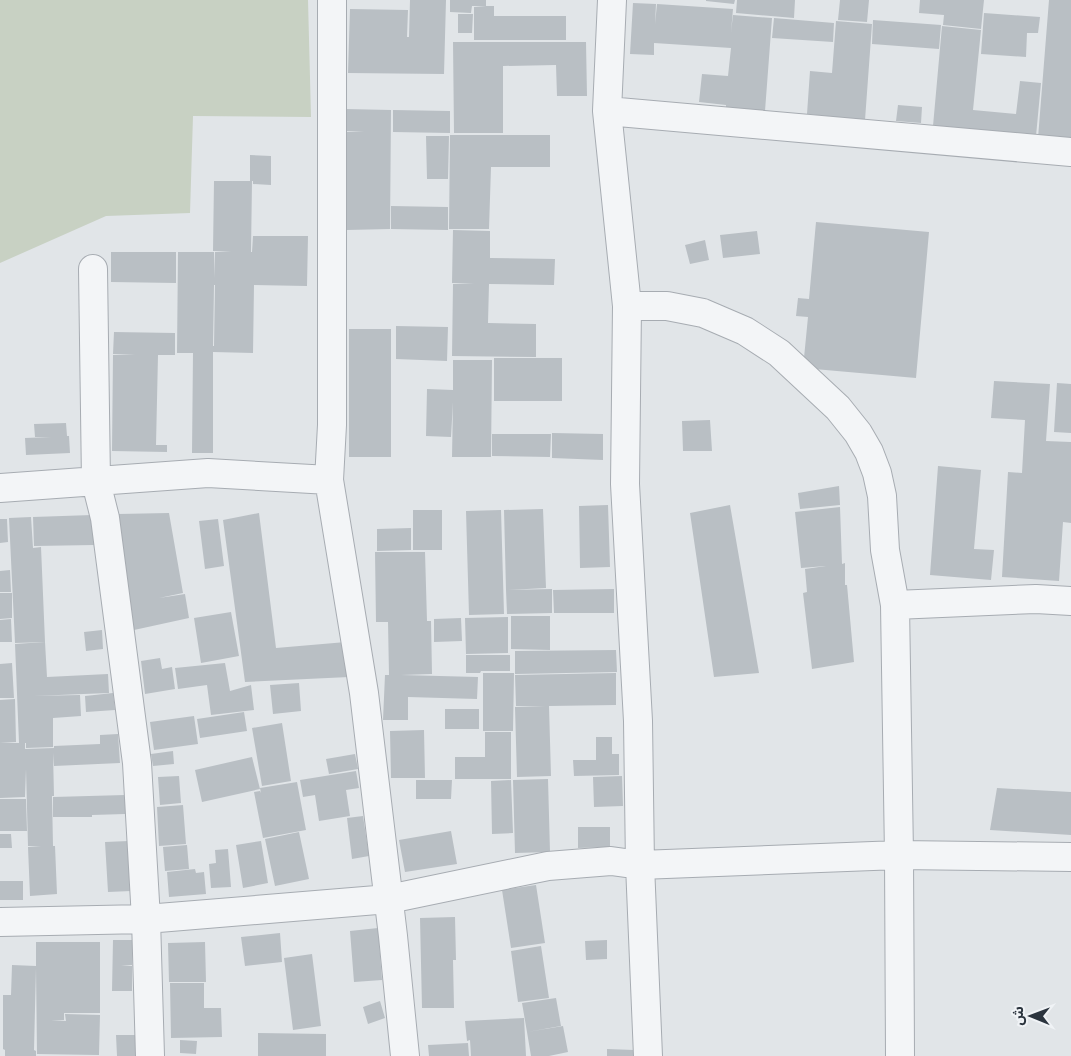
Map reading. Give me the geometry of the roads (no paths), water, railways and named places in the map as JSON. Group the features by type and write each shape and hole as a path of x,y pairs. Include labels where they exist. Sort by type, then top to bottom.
{"street":[{"path":"332,0 332,425 329,480 364,693 405,1056"},
{"path":"612,0 607,111 627,306 625,484 638,721 640,865 648,1056"},
{"path":"607,111 1071,152"},
{"path":"93,269 96,482 106,518 137,762 146,919 150,1056"},
{"path":"627,306 667,306 702,313 745,331 779,353 838,408 870,452 882,496 885,550 894,605 894,668 900,855 900,1056"},
{"path":"0,488 208,473 329,480"},
{"path":"894,605 1036,599 1071,601"},
{"path":"0,922 146,919 388,898 548,866 611,861 640,865 900,855 1071,857"}]}
